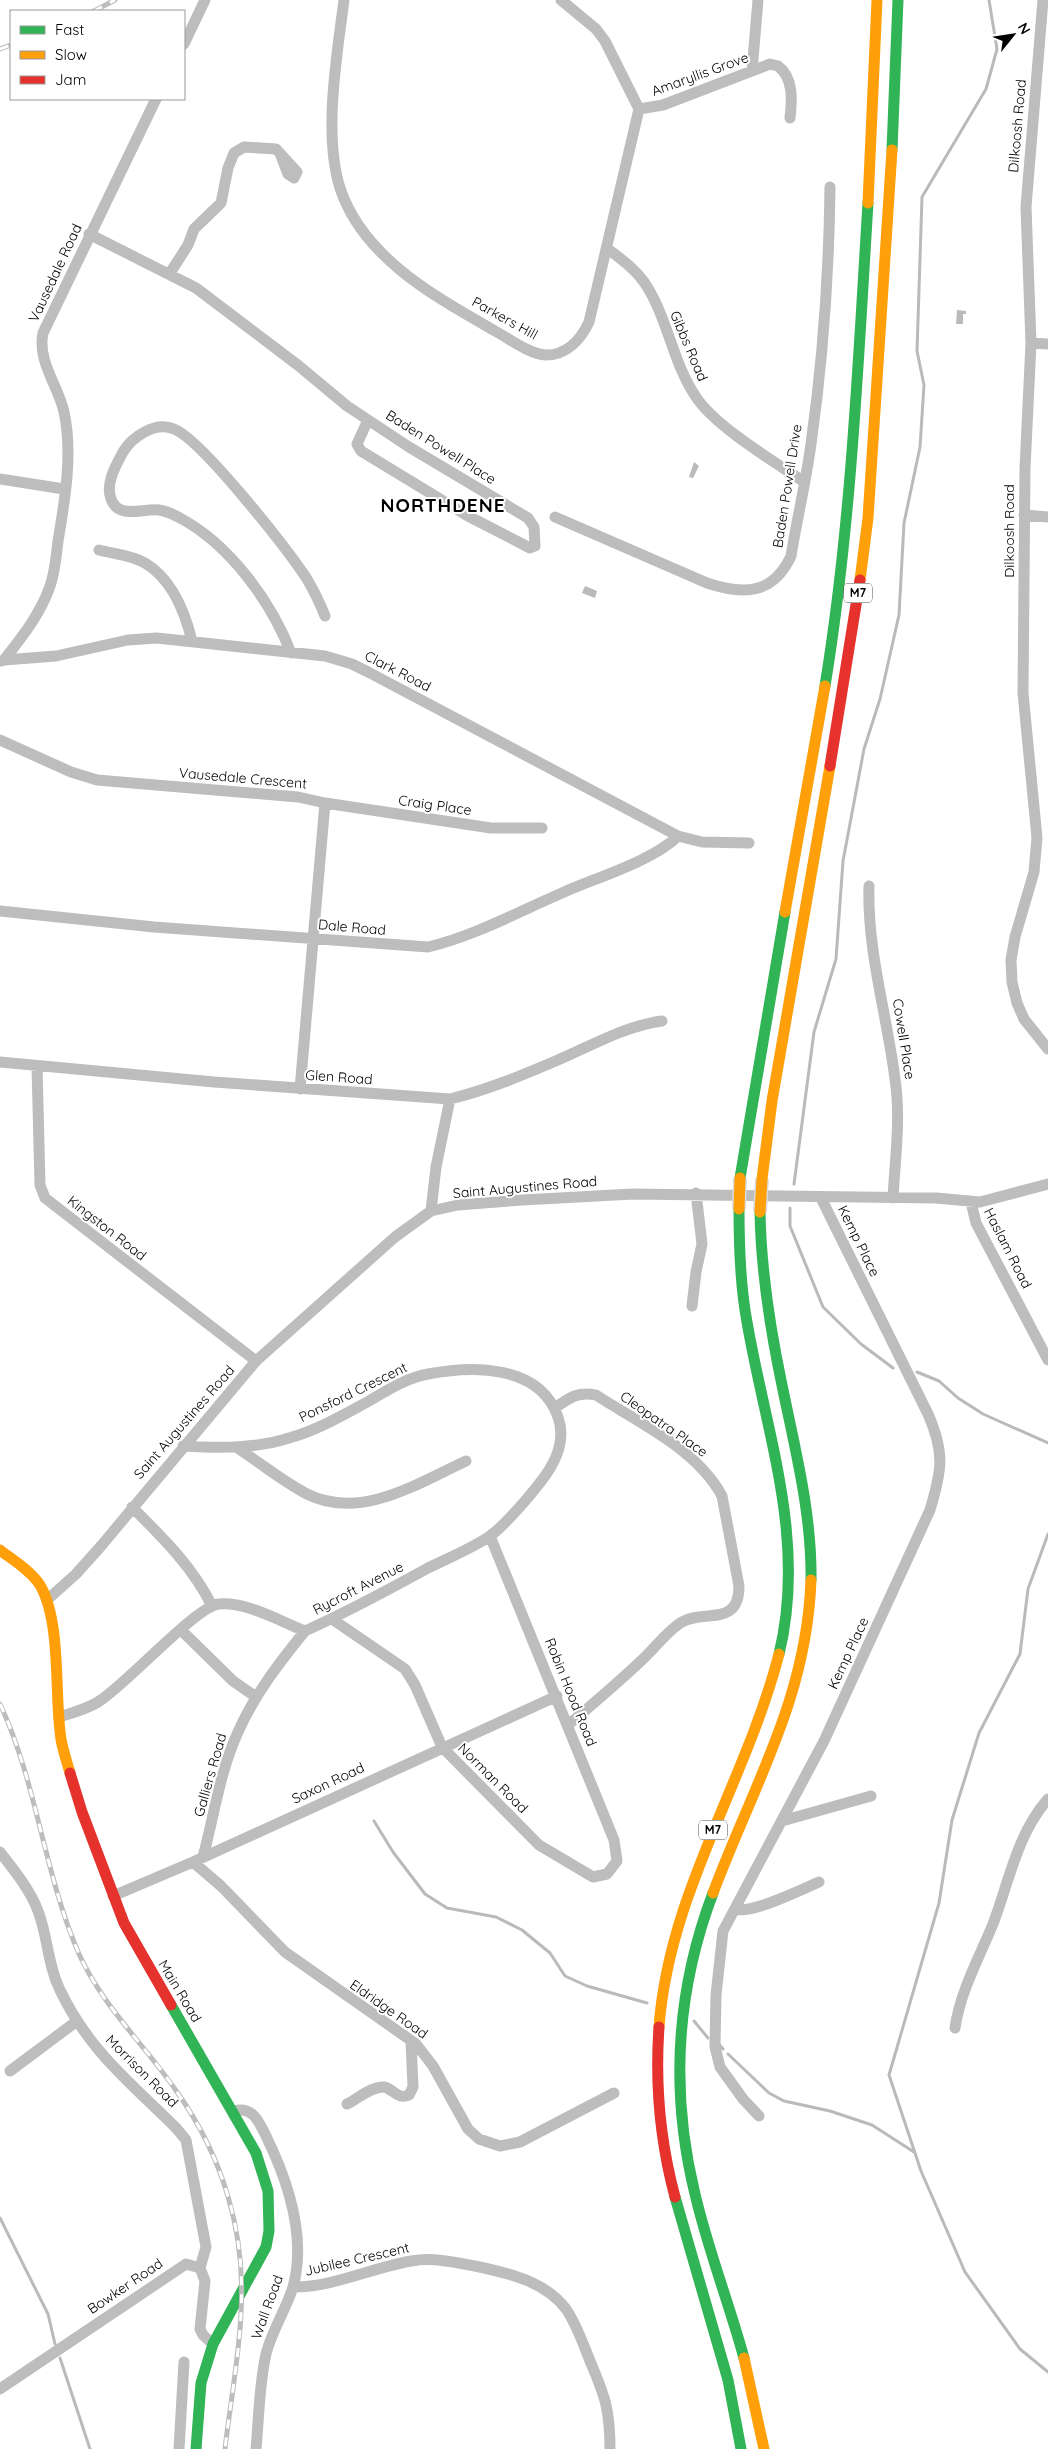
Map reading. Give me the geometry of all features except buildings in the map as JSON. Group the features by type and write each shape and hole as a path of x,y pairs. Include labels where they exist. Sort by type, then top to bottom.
{"main road":[{"name":"M7","path":"741,2449 733,2399 681,2223 667,2168 659,2115 657,2071 658,2026 663,1988 674,1936 699,1865 760,1719 781,1649 788,1600 790,1557 787,1517 741,1290 740,1178 754,1086 824,684 843,559 851,476 862,304 877,0"},
{"name":"M7","path":"764,2449 754,2395 740,2342 696,2196 685,2142 679,2063 682,2009 694,1951 711,1894 784,1723 800,1666 810,1613 812,1562 807,1508 769,1315 760,1248 760,1212 762,1179 772,1102 851,644 868,518 882,333 897,56 898,0"},
{"name":"Main Road","path":"0,1550 32,1575 40,1584 47,1600 53,1633 61,1740 112,1896 145,1962 234,2111 263,2172 269,2204 269,2231 266,2247 213,2344 201,2383 196,2449"}],"street":[{"path":"185,42 205,0"},
{"name":"Parkers Hill","path":"344,0 334,99 336,166 340,187 346,202 370,240 384,256 417,283 465,314 527,348 546,355 565,349 582,336 589,322 608,249 639,109"},
{"path":"561,0 596,29 605,41 639,109"},
{"path":"752,71 758,0"},
{"name":"Dilkoosh Road","path":"1043,0 1026,207 1031,343 1024,515 1023,693 1038,838 1034,872 1015,937 1011,960 1017,1004 1024,1019 1048,1049"},
{"name":"Amaryllis Grove","path":"639,109 663,105 732,81 770,64 778,66 786,76 792,100 790,118"},
{"name":"Vausedale Road","path":"2,660 27,630 50,588 64,489 68,448 65,419 41,345 48,321 156,100"},
{"path":"170,272 188,245 194,229 221,203 228,168 234,152 244,147 252,146 272,148 280,153"},
{"name":"Baden Powell Drive","path":"555,517 707,583 736,592 746,591 770,582 786,567 791,556 812,436 828,280 830,187"},
{"name":"Baden Powell Place","path":"89,234 170,272 196,288 228,311 347,406 409,447 528,518 534,527 535,546 530,548 520,544 468,516 361,451 357,444 368,420"},
{"name":"Gibbs Road","path":"608,249 625,261 645,284 659,313 684,377 697,399 720,421 803,481"},
{"path":"1031,343 1048,344"},
{"path":"291,653 284,634 262,599 232,558 212,538 195,526 166,512 153,510 130,512 122,510 114,504 109,493 111,480 127,446 143,433 161,426 174,429 189,439 232,485 295,562 315,594 325,616"},
{"path":"0,479 64,489"},
{"path":"1024,515 1048,517"},
{"path":"99,550 144,563 158,574 169,585 178,601 187,620 192,641"},
{"name":"Clark Road","path":"2,660 56,656 141,638 192,641 325,656 352,664 678,836 702,842 749,843"},
{"name":"Vausedale Crescent","path":"0,740 71,772 97,780 298,797 324,803"},
{"path":"300,1089 324,803"},
{"name":"Craig Place","path":"324,803 491,828 542,828"},
{"name":"Dale Road","path":"0,911 154,927 428,947 441,944 634,862 665,847 678,836"},
{"name":"Cowell Place","path":"869,886 870,926 896,1081 897,1118 893,1198"},
{"name":"Glen Road","path":"0,1062 300,1089 450,1100 474,1094 558,1060 624,1030 662,1021"},
{"name":"Kingston Road","path":"37,1066 40,1185 45,1198 256,1361"},
{"path":"431,1211 436,1167 450,1100"},
{"name":"Saint Augustines Road","path":"47,1600 76,1574 256,1361 395,1237 431,1211 458,1205 522,1200 696,1193 821,1198 936,1198 980,1202 1048,1184"},
{"path":"692,1306 702,1244 696,1193"},
{"name":"Kemp Place","path":"759,2116 743,2099 720,2067 715,2047 720,1950 723,1930 824,1741 930,1510 938,1484 942,1459 938,1435 821,1198"},
{"name":"Haslam Road","path":"971,1202 976,1223 1048,1360"},
{"name":"Ponsford Crescent","path":"183,1446 236,1447 264,1444 311,1431 390,1388 427,1374 446,1372 494,1371 521,1378 548,1396 555,1408"},
{"name":"Cleopatra Place","path":"555,1408 576,1394 586,1392 596,1395 693,1460 707,1474 722,1496 739,1586 738,1599 731,1609 711,1618 694,1618 680,1623 591,1706"},
{"name":"Rycroft Avenue","path":"212,1606 229,1604 242,1606 305,1631 332,1619 490,1536 551,1470 560,1442 561,1426 555,1408"},
{"path":"236,1447 307,1494 326,1501 344,1504 372,1502 466,1461"},
{"path":"59,1717 102,1700 194,1618 212,1606 203,1589 176,1554 132,1507"},
{"name":"Robin Hood Road","path":"490,1536 557,1696 614,1840 617,1862"},
{"name":"Norman Road","path":"332,1619 398,1663 411,1676 442,1747 528,1835 554,1856 594,1877 607,1874 617,1862"},
{"path":"181,1630 233,1681 256,1697"},
{"name":"Galliers Road","path":"198,1860 237,1734 271,1673 305,1631"},
{"name":"Saxon Road","path":"112,1896 198,1860 557,1696"},
{"path":"562,1709 591,1706"},
{"path":"568,1725 591,1706"},
{"path":"782,1821 870,1796"},
{"path":"955,2028 959,2007 997,1914 1014,1858 1031,1821 1048,1799"},
{"path":"793,1801 810,1814"},
{"name":"Morrison Road","path":"0,1852 31,1894 41,1919 55,1979 77,2022 105,2060 177,2128 186,2140 206,2247 200,2268"},
{"name":"Eldridge Road","path":"198,1860 210,1875 285,1952 411,2041 425,2054 434,2066 468,2129 479,2138 500,2146 520,2142 614,2093"},
{"path":"735,1910 740,1911 753,1908 819,1882"},
{"path":"10,2071 77,2022"},
{"path":"347,2104 379,2088 388,2089 405,2097 412,2092 411,2041"},
{"name":"Wall Road","path":"234,2111 247,2110 256,2119 280,2167 296,2234 297,2260 293,2287 266,2353 256,2449"},
{"name":"Jubilee Crescent","path":"293,2287 317,2286 388,2266 422,2260 454,2262 509,2274 526,2280 553,2296 570,2317 606,2402 610,2422 610,2449"},
{"name":"Bowker Road","path":"0,2389 175,2270 186,2264 193,2264 200,2268"},
{"path":"200,2268 205,2281 200,2329 203,2335 213,2344"},
{"path":"179,2449 184,2362"}],"shaded area":[{"path":"957,310 966,311 966,314 963,314 963,324 956,324"},
{"path":"694,462 699,466 693,478 689,477"},
{"path":"585,586 597,591 595,598 582,593"}],"waterway":[{"path":"794,1184 814,1032 836,959 843,861 864,749 880,699 899,615 904,523 920,447 924,385 917,351 922,197 986,89 997,49 989,0"},
{"path":"790,1208 790,1226 823,1307 861,1344 893,1368"},
{"path":"917,1372 939,1381 958,1398 983,1414 1048,1443"},
{"path":"1048,1534 1028,1589 1020,1654 979,1733 952,1820 939,1903 889,2075 921,2171 965,2272 1020,2349 1048,2372"},
{"path":"374,1821 393,1852 425,1894 447,1908 496,1917 522,1930 550,1953 565,1976 587,1986 647,2003"},
{"path":"694,2021 708,2038"},
{"path":"718,2043 723,2049"},
{"path":"728,2054 769,2093 784,2101 830,2111 872,2125 914,2152"},
{"path":"0,2218 48,2314 55,2344"},
{"path":"60,2358 90,2449"}],"railway":[{"path":"96,10 115,0"},
{"path":"0,49 10,45"},
{"path":"0,1704 13,1734 23,1765 57,1892 79,1954 112,2009 165,2075 193,2117 219,2169 228,2197 240,2254 242,2283 238,2347 225,2449"}],"traffic: fast":[{"path":"892,150 898,0"},
{"path":"825,686 834,626 847,506 857,385 868,203"},
{"path":"740,1178 785,912"},
{"path":"739,1209 740,1266 745,1308 781,1487 786,1528 788,1570 786,1612 779,1654"},
{"path":"760,1212 762,1256 770,1321 806,1506 811,1555 811,1580"},
{"path":"713,1893 691,1967 684,2004 680,2080 682,2118 687,2156 700,2215 744,2358"},
{"path":"171,2005 256,2153 268,2191 269,2231 266,2247 213,2344 201,2383 196,2449"},
{"path":"675,2197 728,2380 741,2449"}],"traffic: slow":[{"path":"868,203 877,0"},
{"path":"860,580 868,518 892,150"},
{"path":"785,912 825,686"},
{"path":"762,1179 772,1101 830,766"},
{"path":"739,1209 740,1178"},
{"path":"760,1212 762,1179"},
{"path":"0,1550 32,1575 40,1585 47,1601 52,1619 61,1739 70,1773"},
{"path":"713,1893 776,1741 789,1703 800,1664 807,1623 811,1580"},
{"path":"659,2027 666,1977 677,1930 710,1838 748,1747 765,1701 779,1654"},
{"path":"744,2358 764,2449"}],"traffic: jam":[{"path":"830,766 860,580"},
{"path":"70,1773 82,1812 124,1923 171,2005"},
{"path":"659,2027 658,2091 662,2134 675,2197"}],"district":[{"name":"NORTHDENE","path":"443,505"}]}
